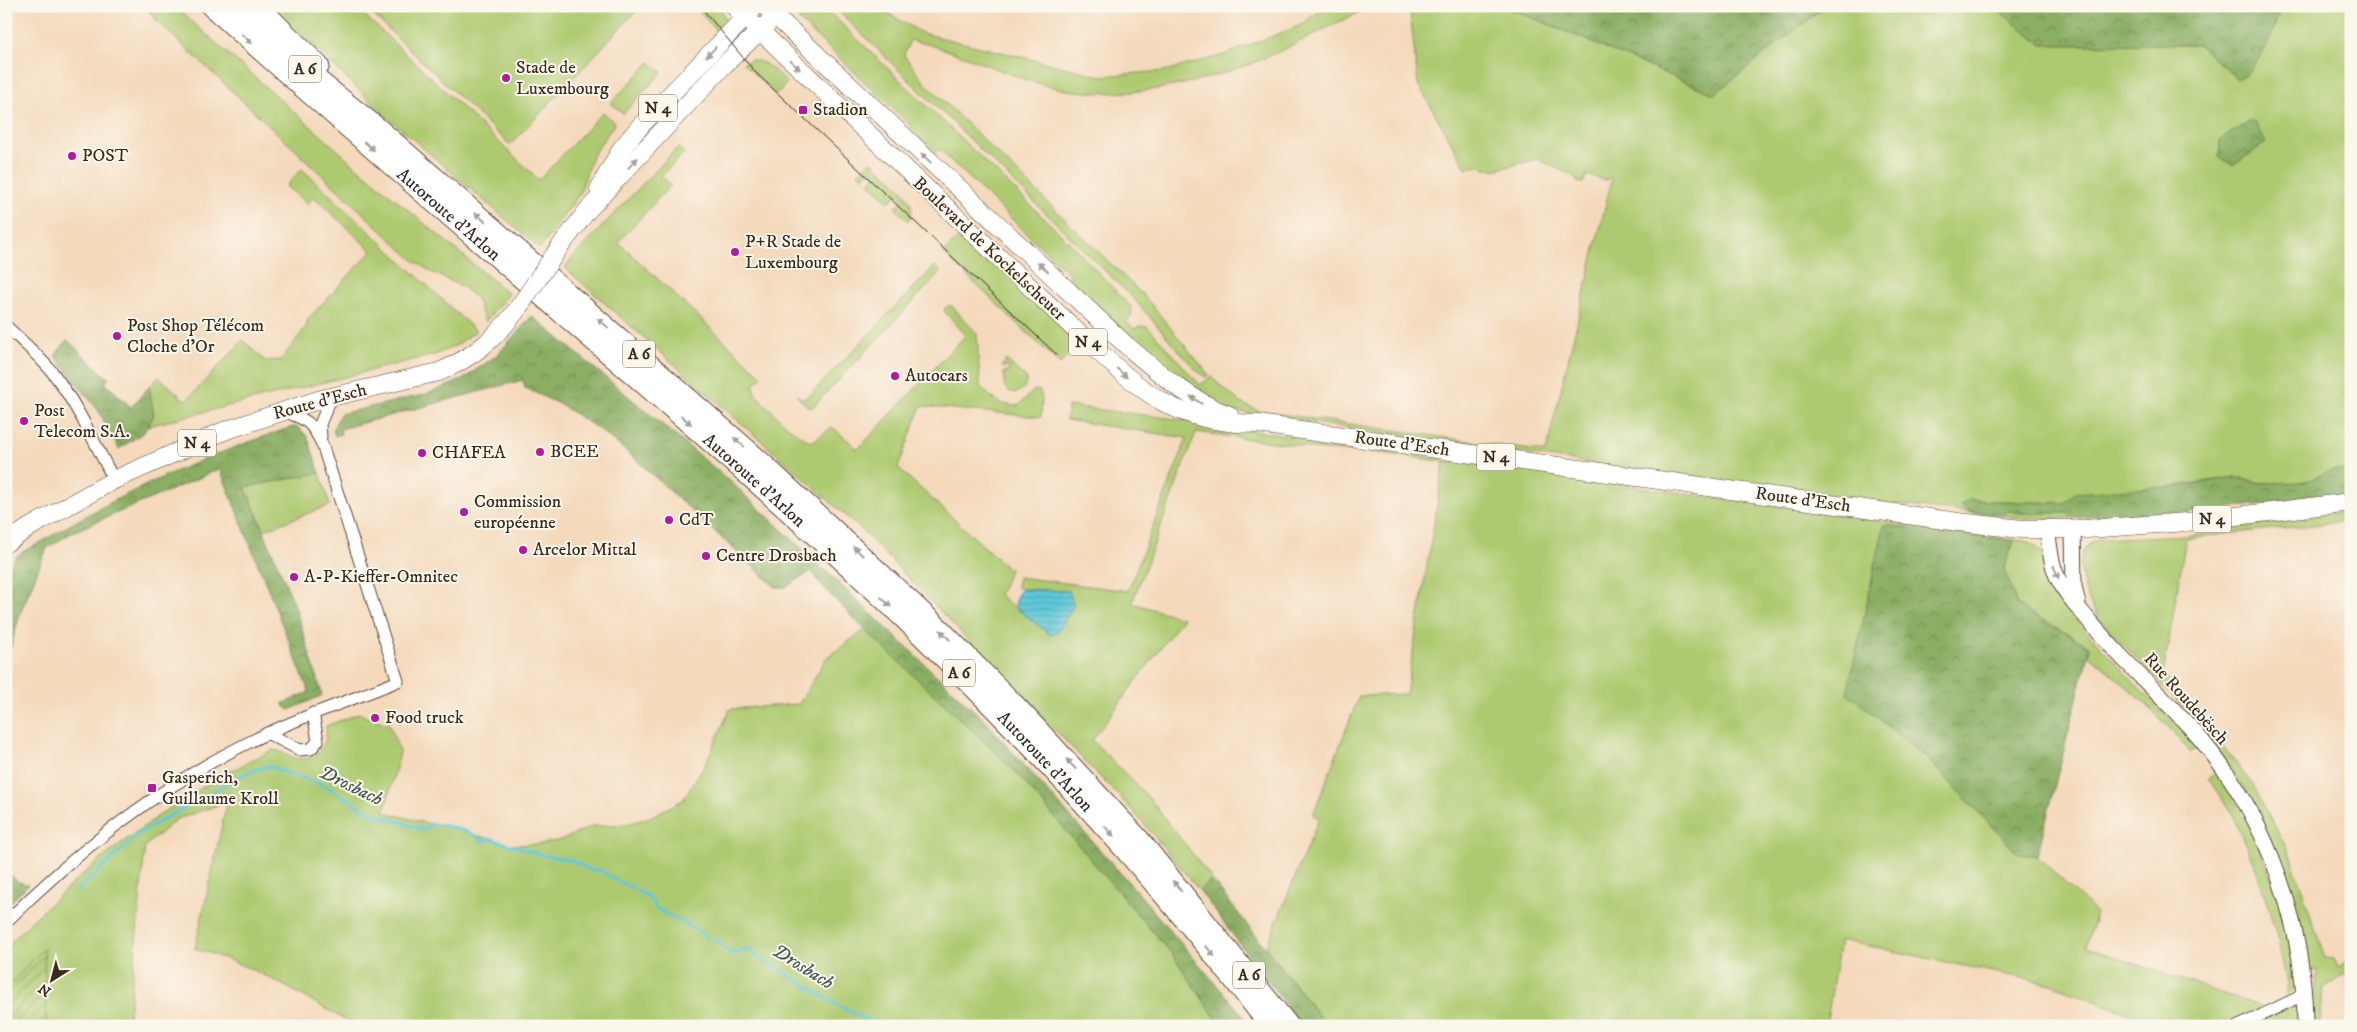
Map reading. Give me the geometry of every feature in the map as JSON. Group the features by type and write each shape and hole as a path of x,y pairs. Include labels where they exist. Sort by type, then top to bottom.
{"highway":[{"name":"Autoroute d'Arlon","path":"210,6 728,457 926,639 994,707 1109,830 1180,913 1270,1026"},
{"name":"Autoroute d'Arlon","path":"234,6 298,64 379,129 758,459 824,518 938,627 1037,728 1139,839 1289,1026"},
{"path":"258,6 379,129"}],"main road":[{"name":"Route d'Esch","path":"587,211 622,148 745,10"},
{"name":"Boulevard de Kockelscheuer","path":"745,10 760,32 1133,382 1170,407 1189,415 1230,423 1258,424"},
{"name":"Route d'Esch","path":"6,543 30,527 114,480 224,431 332,396 439,372 460,363 489,342 503,328 587,211 718,71 760,32 775,10"},
{"name":"Boulevard de Kockelscheuer","path":"775,10 1155,370 1205,406 1258,424"},
{"name":"Route d'Esch","path":"1258,424 1958,522 2047,529 2188,522 2351,502"},
{"name":"Rue Roudebësch","path":"2047,529 2052,564 2061,584 2096,630 2204,743 2246,804 2265,843 2282,888 2292,922 2304,990 2305,1026"},
{"name":"Rue Roudebësch","path":"2073,529 2074,586 2079,608"}],"street":[{"path":"6,326 35,353 65,390 87,427 114,480"},
{"path":"322,444 320,424 332,396"},
{"path":"6,922 61,869 153,797 218,758 267,733 313,713 398,681 322,444 313,426 305,420 281,411"},
{"path":"267,733 300,750 311,749 318,741 313,713"},
{"path":"2239,1026 2299,997 2304,990"}],"green space":[{"path":"145,6 174,6 359,169 509,294 485,322 476,298 463,287 431,272 412,259 158,22"},
{"path":"271,6 355,6 539,180 603,112 615,123 592,156 580,193 540,249 385,115"},
{"name":"Stade de Luxembourg","path":"364,6 641,6 510,145"},
{"path":"695,6 720,6 726,21 719,34"},
{"path":"798,6 822,6 828,11 1074,247 1131,307 1132,314 1127,322 1134,329 1141,326 1148,327 1200,385 1211,377 1241,403 1259,411 1546,452 1612,178 1604,180 1587,175 1583,183 1577,182 1573,176 1537,159 1494,170 1479,166 1466,168 1418,84 1410,11 1402,6 1500,6 1517,11 1714,94 1825,6 1993,6 2043,45 2198,44 2237,79 2270,41 2281,6 2351,6 2351,469 2297,483 2270,484 2235,477 2064,503 1969,500 2021,513 2067,513 2072,518 2024,518 1898,505 1445,443 1221,409 1182,387 1078,290 1067,272 939,149 934,154 920,140 908,123 799,20"},
{"path":"836,6 879,6 882,10 922,33 1101,76 1165,71 1224,55 1299,26 1318,12 1335,6 1374,6 1282,51 1228,72 1181,84 1133,92 1085,92 1061,89 1023,79 948,50 910,40 904,55 924,82 1145,297 1209,375 1205,377 1196,370 1133,298 837,10"},
{"path":"1500,6 1825,6 1714,94 1544,22"},
{"path":"1993,6 2281,6 2270,37 2259,58 2253,67 2237,79 2198,44 2042,45"},
{"path":"751,60 762,62 787,83 776,95 743,63"},
{"path":"650,62 662,72 623,114 611,103"},
{"path":"2249,122 2255,122 2266,143 2233,165 2219,157 2220,140"},
{"path":"678,147 684,153 661,176 671,185 618,242 762,376 754,385 755,394 796,433 812,442 832,427 858,449 966,335 945,312 944,309 948,306 952,306 977,334 980,386 1001,403 1018,406 1034,390 1040,391 1042,399 1041,417 921,406 898,468 1010,570 999,595 1051,635 1069,591 1021,589 1017,587 1018,577 1128,591 1187,438 1066,420 1068,406 1168,418 1443,459 1444,462 1381,453 1312,449 1303,446 1196,432 1132,603 1183,618 1092,740 1149,798 1212,879 1199,890 1133,811 861,529 565,268 572,258"},
{"path":"870,161 907,196 912,213 908,221 895,208 903,200 897,195 889,202 869,183 876,175 871,170 863,177 858,173"},
{"path":"302,169 476,331 457,345 437,354 148,426 154,415 149,387 159,377 186,401 243,340 265,361 281,360 306,327 308,319 372,251 314,197 307,204 286,186"},
{"path":"957,239 968,239 1081,341 1060,364 943,253"},
{"path":"935,266 941,272 813,407 808,407 796,395 802,399 810,395"},
{"path":"532,316 731,482 984,720 1132,886 1252,1026 1221,1026 1172,954 1013,769 865,630 820,584 812,571 786,587 775,587 633,457 600,430 561,405 525,388 523,380 340,429 341,434 335,436 333,429 340,414 427,394 462,380 497,355"},
{"path":"67,340 109,379 105,383 131,407 149,387 154,415 144,432 119,449 98,410 55,356"},
{"path":"1006,360 1027,379 1024,388 1016,393 1008,391 1004,384 1004,372 1009,372 1008,367 1002,367"},
{"path":"292,427 298,427 307,436 320,473 245,487 294,603 322,694 321,696 289,710 282,704 309,692 220,469 75,531 47,548 20,614 6,664 6,583 12,562 17,556 73,523 164,476 227,450"},
{"path":"1456,461 2030,542 2044,555 2072,615 2197,747 2191,753 2143,702 2089,656 2090,647 2017,605 2004,568 2014,541 1848,693 1926,757 2018,854 2037,856 2096,913 2086,947 2262,1007 2228,1026 2161,1026 2051,984 1840,940 1826,1026 1327,1026 1266,948 1319,818 1313,815 1359,696 1406,694 1444,462 1454,463"},
{"path":"2351,469 2351,495 2188,512 2072,518 2067,513 2021,513 2007,511 2004,514 1968,511 1960,505 1969,500 2064,503 2075,493 2190,485 2235,477 2257,483 2304,482 2333,470"},
{"path":"320,473 330,505 264,530 245,487"},
{"path":"2351,511 2351,521 2186,538 2163,675 2189,702 2253,785 2290,855 2325,958 2334,959 2338,967 2348,961 2351,963 2351,970 2323,989 2320,1026 2311,1026 2311,998 2316,988 2317,970 2309,972 2295,902 2252,800 2201,726 2098,618 2089,601 2080,565 2082,553 2088,545 2099,539 2187,535"},
{"path":"1884,525 2014,541 2004,568 2017,605 2090,647 2037,856 2018,854 1926,757 1847,693"},
{"path":"865,630 992,744 1172,954 1221,1026 356,1026 258,972 216,955 195,949 227,802 177,819 145,846 128,1026 46,1026 44,949 6,989 6,947 66,889 98,862 130,836 199,789 273,750 296,758 310,758 320,751 323,745 326,726 360,713 366,717 389,724 400,753 384,812 441,825 510,845 540,844 561,840 593,826 628,824 650,817 683,800 706,763 730,709 799,704 827,657"},
{"path":"2218,773 2257,843 2277,896 2298,985 2285,996 2287,983 2278,940 2257,871 2233,816 2208,778"},
{"path":"6,870 17,881 28,885 6,907"},
{"path":"1212,880 1327,1026 1302,1026 1199,890"},
{"path":"44,948 46,1026 6,1026 6,989"},
{"path":"2294,1006 2298,1008 2298,1026 2246,1026"}],"water":[{"path":"1021,589 1069,591 1074,605 1057,633 1051,635 1015,607 1016,597"}],"waterway":[{"name":"Drosbach","path":"77,891 141,832 248,772 268,766 326,786 369,812 425,830 430,824 451,827 465,831 484,841 489,838 542,855 571,860 593,871 598,869 648,896 657,909 690,926 708,938"},
{"name":"Drosbach","path":"6,884 11,886"},
{"name":"Drosbach","path":"715,939 727,951 737,954 745,948 839,1006 880,1026"}],"tram line":[{"path":"700,6 756,73 1057,355"}],"place":[{"name":"Stade de Luxembourg","path":"506,78"},
{"name":"Stadion","path":"803,110"},
{"name":"POST","path":"72,156"},
{"name":"P+R Stade de Luxembourg","path":"735,252"},
{"name":"Post Shop Télécom Cloche d'Or","path":"117,336"},
{"name":"Autocars","path":"895,376"},
{"name":"Post Telecom S.A.","path":"24,421"},
{"name":"BCEE","path":"540,452"},
{"name":"CHAFEA","path":"422,453"},
{"name":"Commission européenne","path":"464,512"},
{"name":"CdT","path":"669,520"},
{"name":"Arcelor Mittal","path":"523,550"},
{"name":"Centre Drosbach","path":"706,556"},
{"name":"A-P-Kieffer-Omnitec","path":"294,577"},
{"name":"Food truck","path":"375,718"},
{"name":"Gasperich, Guillaume Kroll","path":"152,788"}]}
